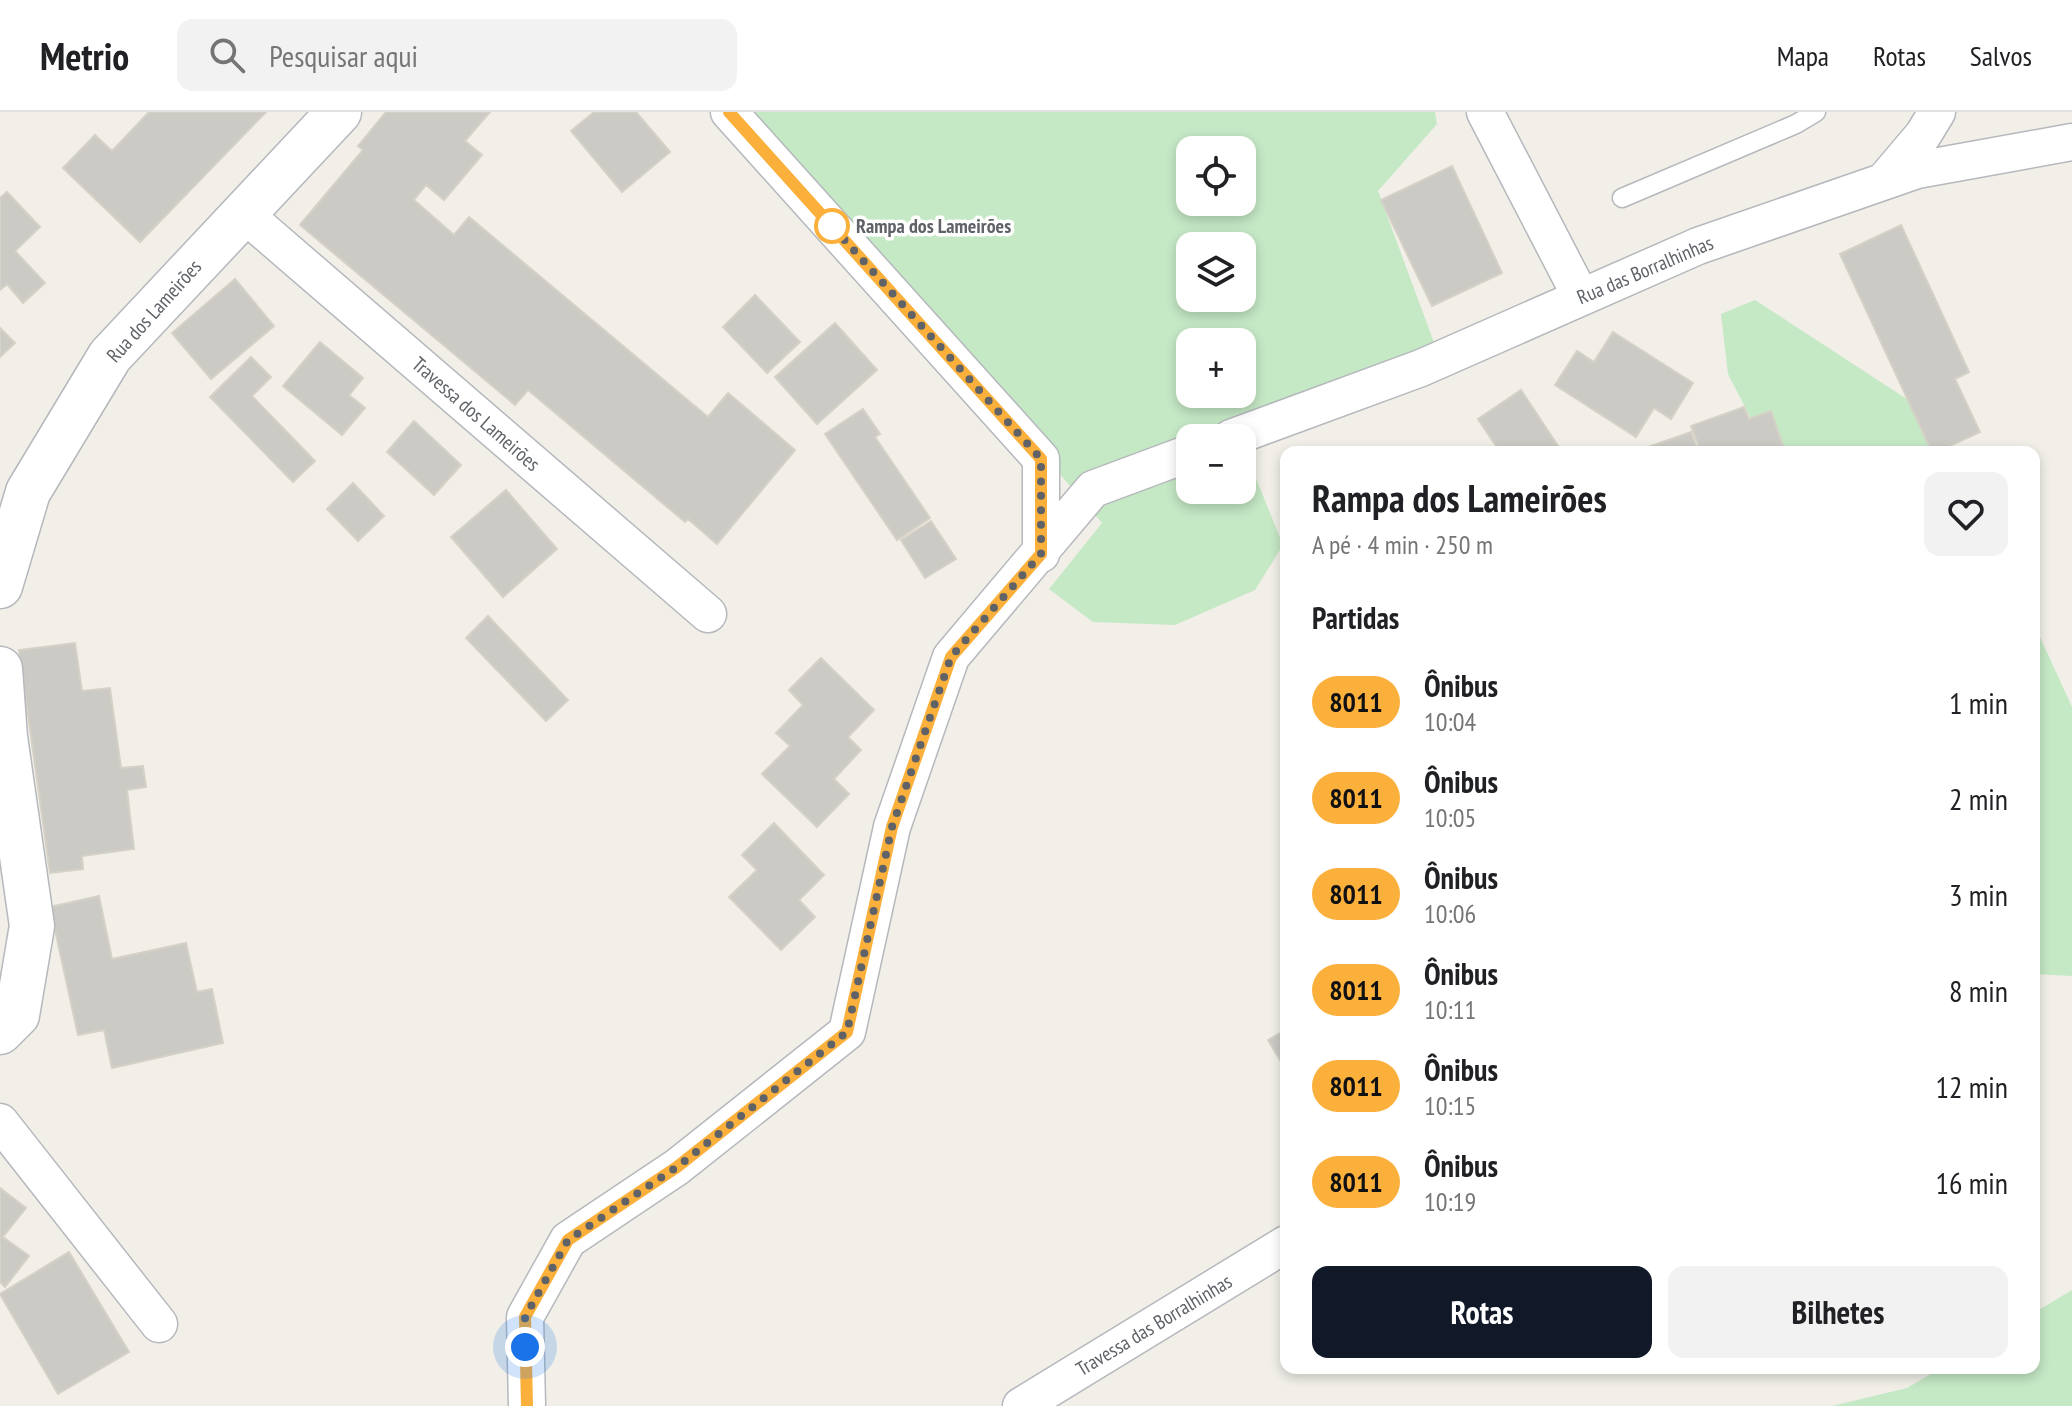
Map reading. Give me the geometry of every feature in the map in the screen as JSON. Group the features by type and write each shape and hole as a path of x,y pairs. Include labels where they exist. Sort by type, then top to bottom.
{"street":[{"name":"Rua dos Lameirões","path":"0,586 28,492 110,356 339,112"},
{"path":"729,112 1041,459 1041,554"},
{"path":"1485,112 1581,297"},
{"path":"1883,182 1923,135 1937,112"},
{"name":"Rua das Borralhinhas","path":"1256,429 1421,368 1698,246 1917,170 2072,142"},
{"name":"Travessa dos Lameirões","path":"243,213 708,614"},
{"path":"527,1406 525,1317 568,1240 677,1167 847,1032 892,827 951,657 1093,489 1176,458"},
{"path":"0,669 5,737 32,926 17,1015 0,1032"},
{"path":"0,1122 159,1324"},
{"name":"Travessa das Borralhinhas","path":"1021,1406 1280,1248"}],"lane":[{"path":"1622,198 1796,124 1816,112"}],"green space":[{"path":"747,112 1435,112 1437,124 1378,191 1436,348 1256,430 1256,424 1176,424 1176,504 1256,504 1256,478 1280,538 1280,550 1255,590 1175,625 1093,622 1049,589 1102,523"},
{"path":"1755,300 1919,407 1948,446 1765,446 1728,374 1721,314"},
{"path":"2040,637 2072,707 2072,976 2040,974"},
{"path":"2072,1290 2072,1406 1832,1406 1907,1388 1931,1374 2040,1374 2040,1309"}],"building":[{"path":"149,112 266,112 140,242 63,168 95,135 112,151"},
{"path":"386,112 490,112 465,141 482,155 444,200 426,185 414,200 454,235 469,217 708,417 728,393 795,450 717,544 688,519 685,522 528,390 515,405 300,225 363,150 358,146"},
{"path":"594,112 636,112 670,152 622,192 571,131"},
{"path":"1452,166 1502,273 1432,306 1381,200"},
{"path":"7,192 40,227 15,251 45,283 23,303 7,284 0,290 0,198"},
{"path":"1901,225 1969,372 1955,379 1980,432 1950,446 1929,446 1840,254"},
{"path":"235,279 274,326 211,379 172,333"},
{"path":"755,295 800,342 767,373 723,327"},
{"path":"835,323 877,370 817,424 775,377"},
{"path":"0,328 15,343 0,357"},
{"path":"1613,332 1693,383 1671,419 1654,408 1636,437 1555,385 1577,351 1594,362"},
{"path":"320,342 363,378 349,395 365,408 342,435 283,386"},
{"path":"251,357 271,377 252,396 315,461 293,482 210,397"},
{"path":"1521,390 1558,446 1496,446 1478,419"},
{"path":"1744,407 1749,419 1771,411 1783,446 1699,446 1691,426"},
{"path":"863,409 880,434 875,437 930,518 897,540 825,434"},
{"path":"414,421 461,465 434,495 387,452"},
{"path":"1691,432 1696,446 1651,446"},
{"path":"353,483 384,516 358,541 327,509"},
{"path":"506,490 557,549 503,597 451,537"},
{"path":"931,521 956,559 925,578 901,540"},
{"path":"488,616 568,700 546,721 466,638"},
{"path":"75,643 82,691 110,688 121,768 143,766 146,787 127,790 134,849 82,856 83,869 50,873 19,650"},
{"path":"821,658 874,710 848,737 861,750 834,779 849,794 817,827 762,774 790,746 776,733 803,705 789,690"},
{"path":"774,823 824,875 799,900 815,917 781,950 729,897 757,870 742,855"},
{"path":"99,896 112,959 186,943 197,992 212,989 223,1043 112,1068 104,1030 78,1035 50,907"},
{"path":"1280,1033 1280,1060 1268,1040"},
{"path":"0,1188 26,1208 3,1237 29,1256 5,1287 0,1282"},
{"path":"69,1252 129,1352 58,1394 0,1294"}],"bus line":[{"name":"8011","path":"527,1406 525,1317 568,1240 677,1167 847,1032 892,827 951,657 1041,554 1041,459 729,112"}],"place":[{"name":"Rampa dos Lameirões","path":"832,226"}],"route":[{"path":"525,1347 525,1317 568,1240 677,1167 847,1032 892,827 951,657 1041,554 1041,459 832,226"}]}
